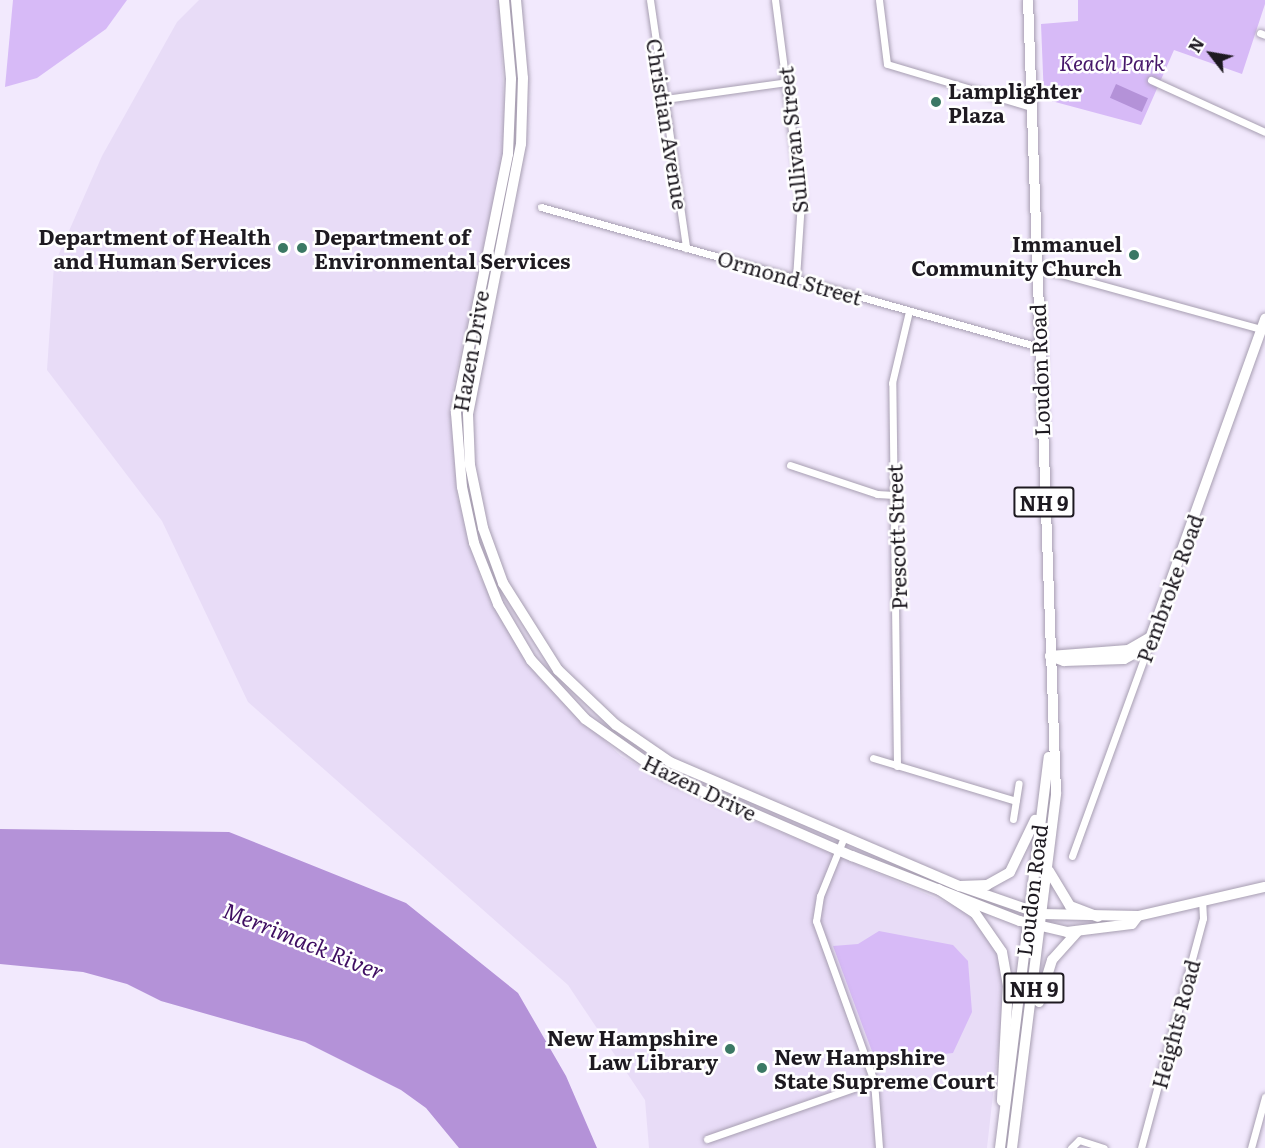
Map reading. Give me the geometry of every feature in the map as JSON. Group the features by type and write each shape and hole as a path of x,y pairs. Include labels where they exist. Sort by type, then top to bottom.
{"street":[{"name":"Hazen Drive","path":"504,0 511,79 508,154 456,413 467,515 487,578 531,660 610,739 670,777 839,849 938,889 1041,926 1078,931 1132,924 1138,916"},
{"name":"Hazen Drive","path":"516,0 523,78 521,144 468,414 475,497 490,548 535,640 616,725 670,762 960,886 1041,914 1098,917 1138,916"},
{"name":"Christian Avenue","path":"650,0 686,248"},
{"name":"Sullivan Street","path":"775,0 801,201 796,279"},
{"path":"879,0 887,64 1031,107"},
{"name":"Loudon Road","path":"1012,1148 1056,793 1052,739 1038,347 1028,0"},
{"path":"1151,80 1265,132"},
{"path":"665,99 787,82"},
{"name":"Ormond Street","path":"541,207 1038,347"},
{"path":"1036,267 1263,324"},
{"name":"Prescott Street","path":"897,766 892,384 909,311"},
{"name":"Pembroke Road","path":"1072,856 1263,324"},
{"path":"790,465 877,494 894,495"},
{"path":"1050,656 1064,662 1128,658 1144,650 1152,636"},
{"name":"Loudon Road","path":"1000,1148 1042,799 1052,739"},
{"path":"873,758 1016,801"},
{"path":"1013,819 1019,783"},
{"path":"960,886 987,885 1010,872 1024,851 1042,799"},
{"path":"844,837 820,896 816,921 874,1081 879,1148"},
{"path":"1048,867 1056,889 1070,906 1098,917"},
{"path":"1138,916 1265,887"},
{"path":"938,889 975,913 997,939 1004,960 1007,1007 999,1079 1004,1116"},
{"name":"Heights Road","path":"1141,1148 1203,918 1202,900"},
{"path":"1020,1087 1030,1059 1046,974 1078,931"},
{"path":"707,1138 874,1081"},
{"path":"1251,1148 1265,1097"},
{"path":"1071,1148 1079,1140 1104,1148"}],"shaded area":[{"path":"199,0 500,0 505,146 452,394 457,496 481,579 541,680 621,756 682,790 959,908 984,929 1002,964 1004,996 987,1148 649,1148 645,1100 568,985 248,702 162,521 47,370 54,265 102,156 177,22"}],"green space":[{"path":"13,0 127,0 106,29 37,78 5,87"},
{"name":"Keach Park","path":"1078,0 1265,0 1265,4 1242,74 1174,50 1141,125 1044,99 1041,24 1078,21"},
{"path":"879,931 953,945 968,961 972,1012 953,1053 876,1062 833,946 858,944"}],"water":[{"path":"1116,84 1148,98 1142,112 1110,98"},
{"name":"Merrimack River","path":"0,829 229,832 406,903 518,993 566,1076 597,1148 459,1148 426,1108 401,1090 305,1042 161,1001 127,984 83,972 0,964"}],"place":[{"name":"Lamplighter Plaza","path":"936,102"},
{"name":"Department of Health and Human Services","path":"283,248"},
{"name":"Department of Environmental Services","path":"302,248"},
{"name":"Immanuel Community Church","path":"1134,255"},
{"name":"New Hampshire Law Library","path":"730,1049"},
{"name":"New Hampshire State Supreme Court","path":"762,1068"}]}
